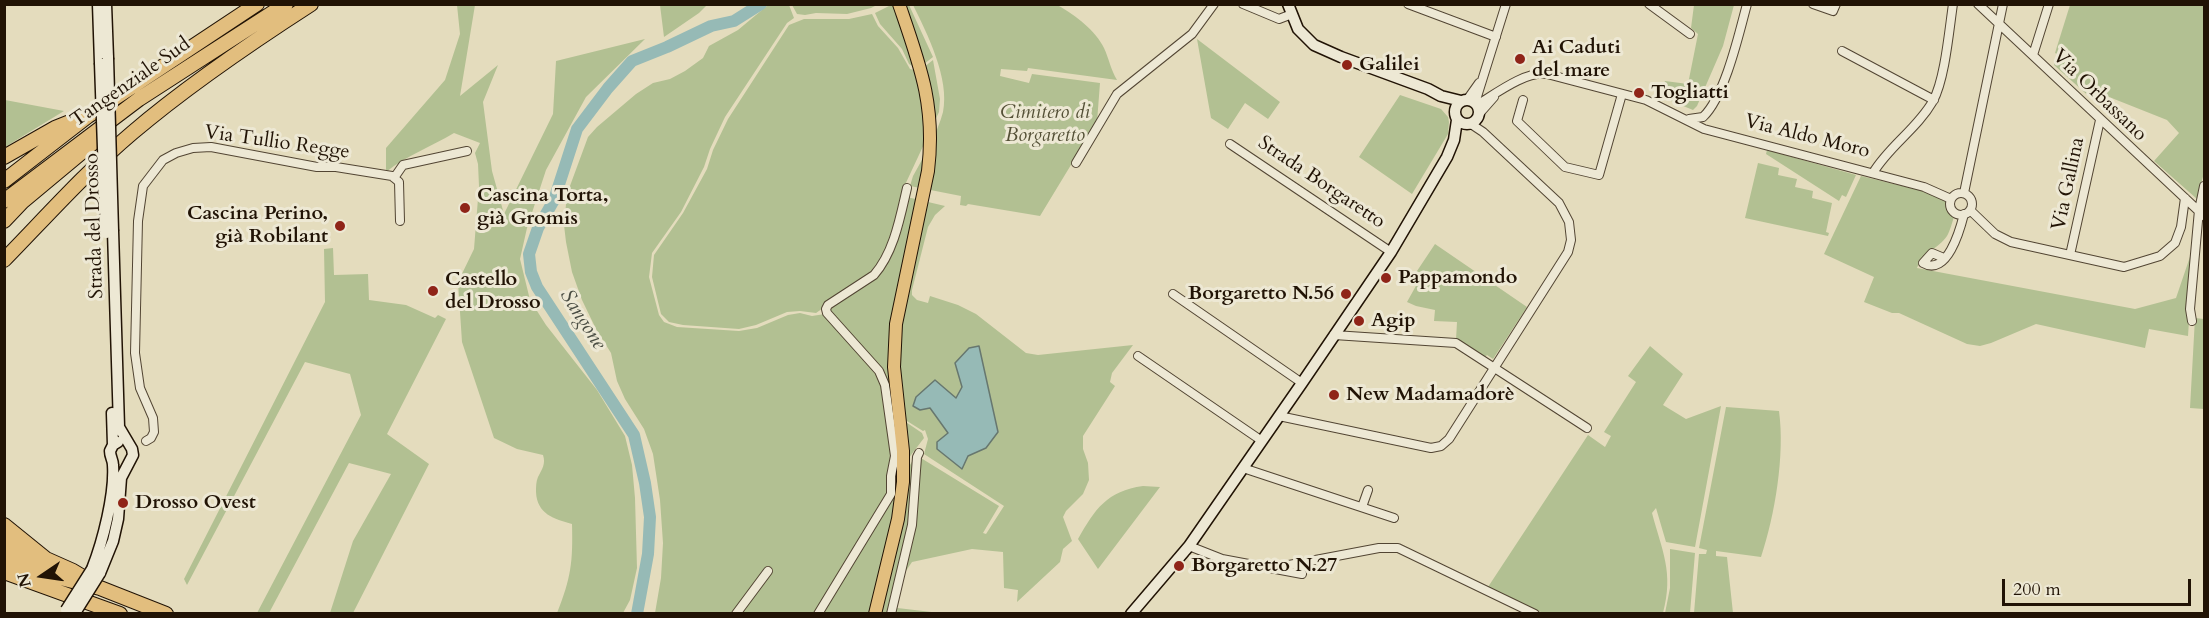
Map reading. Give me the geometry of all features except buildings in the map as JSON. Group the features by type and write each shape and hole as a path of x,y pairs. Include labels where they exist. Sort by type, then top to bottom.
{"highway":[{"name":"Tangenziale Sud","path":"4,181 88,116 257,4"},
{"name":"Tangenziale Sud","path":"4,201 139,99 286,4"},
{"path":"4,260 92,170 133,132 221,65 311,4"},
{"path":"4,221 23,201 74,160 139,99"},
{"path":"4,157 55,128 88,116"},
{"path":"4,525 46,559 73,571 100,588"},
{"path":"4,541 36,562 166,614"},
{"path":"4,558 53,576 100,588"},
{"path":"4,573 118,614"},
{"path":"4,581 118,614"}],"main road":[{"path":"875,614 898,519 903,482 903,451 894,367 896,324 930,152 930,114 924,80 899,4"}],"street":[{"name":"Strada del Drosso","path":"98,4 104,61"},
{"name":"Strada del Drosso","path":"106,4 104,61 113,445"},
{"path":"1076,163 1117,94 1192,34 1214,4"},
{"path":"1243,4 1279,20 1290,10 1298,29 1314,45 1428,89 1469,112 1483,132 1559,203 1565,212 1571,230 1568,252 1449,439 1437,447 1279,416"},
{"path":"1408,4 1496,37"},
{"path":"1469,112 1482,80 1506,4"},
{"path":"1648,4 1689,34"},
{"path":"1685,119 1703,117 1711,106 1729,68 1748,4"},
{"path":"1813,4 1834,8"},
{"name":"Via Aldo Moro","path":"1469,112 1528,75 1538,72 1646,100 1704,129 1873,173 1883,158 1902,142 1934,100 1940,80 1953,4"},
{"name":"Via Orbassano","path":"1978,4 2202,213"},
{"path":"1964,193 2003,4"},
{"path":"2033,55 2049,4"},
{"path":"1842,51 1934,100"},
{"path":"1469,112 1480,90 1482,80"},
{"path":"1480,90 1482,96 1487,99"},
{"name":"Via Aldo Moro","path":"1469,112 1496,94"},
{"path":"1523,100 1517,121 1564,166 1599,175 1622,94"},
{"name":"Strada Borgaretto","path":"1131,614 1189,546 1391,252 1418,209 1469,112"},
{"name":"Via Aldo Moro","path":"1703,117 1720,132"},
{"name":"Via Gallina","path":"2070,255 2100,120"},
{"name":"Strada Borgaretto","path":"1230,144 1391,252"},
{"name":"Via Tullio Regge","path":"146,441 151,438 154,425 140,388 135,353 138,221 143,186 163,160 193,147 211,147 317,167 336,167 394,178"},
{"path":"400,221 399,182 394,178 403,165 466,151"},
{"path":"1873,173 1924,187 1951,199"},
{"path":"2192,321 2190,309 2205,186"},
{"path":"818,614 891,494 891,476 895,456 885,385 879,371 827,313 826,309 828,305 873,275 879,268 896,230 907,188"},
{"path":"1944,258 1952,248 1972,202 1964,193 1957,193 1951,199"},
{"path":"1967,212 1995,234 2011,243 2124,267 2160,256 2175,243 2181,226 2185,198"},
{"path":"1951,199 1952,210 1958,214 1967,212"},
{"name":"Strada del Drosso","path":"109,232 120,427 128,444"},
{"path":"1173,294 1302,384"},
{"path":"1334,335 1456,343 1587,428"},
{"path":"1138,356 1262,441"},
{"path":"69,613 96,571 113,541 121,478 133,452 128,444 122,441 113,445 110,451 113,461 112,491 96,571"},
{"path":"891,614 912,525 919,453"},
{"path":"113,461 119,465 128,463"},
{"path":"1243,468 1394,518"},
{"path":"1362,507 1368,490"},
{"path":"1189,546 1222,559 1302,574"},
{"path":"1273,568 1378,548 1398,549 1535,614"},
{"path":"736,614 768,571"}],"green space":[{"path":"660,4 707,5 664,37"},
{"path":"792,4 877,5 847,14 805,15 797,14"},
{"path":"457,5 475,5 460,96 498,65 483,102 492,171 504,214 553,114 556,61 645,39 586,97 546,170 527,228 520,259 530,300 546,325 597,390 625,436 632,465 635,498 637,568 630,600 623,613 557,613 570,570 572,524 548,514 537,499 536,486 544,464 543,455 517,449 494,438 462,342 458,282 474,249 479,186 475,153 480,143 454,133 386,172 386,148 445,80 460,34"},
{"path":"768,5 789,5 794,18 787,23 725,117 704,167 681,212 652,253 649,277 659,315 664,322 677,327 739,331 757,328 788,315 825,314 867,359 880,379 894,414 922,433 924,438 911,455 815,613 655,613 661,578 663,543 660,500 653,454 644,429 625,399 617,381 611,353 582,300 572,272 564,225 567,194 588,137 597,127 636,94 653,83 670,79 685,71 703,58 709,46 738,30"},
{"path":"891,5 909,5 933,57 916,68 909,64 902,49 880,24 875,13"},
{"name":"Cimitero di Borgaretto","path":"913,5 1059,6 1084,24 1104,48 1117,80 1028,68 1027,71 1001,69 1000,76 1029,83 1032,74 1100,83 1097,122 1040,216 968,204 960,205 961,196 910,186 938,128 944,99 936,57"},
{"path":"1694,5 1734,5 1723,46 1697,106 1693,110 1659,96 1665,81 1688,84 1698,34 1691,28"},
{"path":"2070,5 2204,5 2204,173 2197,199 2154,161 2179,133 2167,120 2099,93 2093,100 2054,65 2057,54 2055,53"},
{"path":"872,14 878,26 898,48 910,69 919,71 933,60 940,99 939,112 904,187 894,230 885,254 872,274 816,313 787,312 756,325 739,329 669,322 661,314 652,277 654,255 683,213 707,169 713,150 728,119 789,25 804,19 849,19"},
{"path":"1197,39 1280,102 1268,119 1245,103 1228,129 1211,118"},
{"path":"1400,95 1441,109 1449,122 1448,134 1412,194 1359,157"},
{"path":"5,100 64,111 5,147"},
{"path":"1767,150 1856,175 1846,197 1842,195 1839,201 1766,154"},
{"path":"1758,163 1779,168 1778,175 1797,179 1795,187 1813,191 1812,198 1832,203 1826,232 1829,233 1828,236 1745,218"},
{"path":"1861,176 1927,192 1947,202 1948,212 1954,217 1948,234 1923,258 1917,268 2135,309 2176,298 2194,245 2188,336 2149,329 2145,348 2036,324 1980,346 1967,344 1899,313 1892,313 1864,302 1874,277 1824,254"},
{"path":"907,197 945,206 935,215 928,227 912,290 912,295 917,300 928,303 930,296 958,305 976,314 1026,353 1038,355 1133,345 1112,373 1110,382 1115,386 1083,436 1089,480 1083,494 1063,517 1072,541 1063,549 1060,562 1017,602 1018,590 1004,588 1003,552 972,549 912,562 891,593 889,607 940,613 820,614 848,567 851,568 849,566 916,455 999,506 983,533 986,534 1004,506 924,454 928,439 925,430 923,431 899,416 880,370 828,310 881,270"},
{"path":"1435,244 1527,307 1493,359 1487,355 1485,357 1456,340 1457,322 1434,321 1435,310 1407,302 1417,284 1411,280"},
{"path":"333,248 334,275 368,274 369,300 406,305 435,318 438,315 446,319 387,434 429,464 353,613 330,613 353,541 391,474 349,463 269,613 257,613 361,415 350,374 305,362 187,585 184,579 325,302 324,249"},
{"path":"2195,318 2204,319 2204,409 2190,408"},
{"path":"1650,346 1683,374 1663,405 1686,419 1721,406 1695,547 1666,542 1656,508 1652,513 1667,573 1663,613 1543,613 1488,587 1588,435 1605,447 1611,436 1604,432 1636,382 1628,376"},
{"path":"1726,407 1779,411 1781,446 1778,485 1771,523 1761,557 1716,551 1716,556 1727,557 1733,613 1694,613 1699,554 1706,554 1707,550 1699,548"},
{"path":"1143,486 1160,487 1098,569 1078,539 1103,503 1120,492"},
{"path":"1670,549 1695,553 1690,613 1665,613 1670,588"}],"water":[{"path":"979,346 998,432 986,448 968,456 962,469 937,449 937,442 948,433 930,408 920,410 913,406 916,397 935,380 956,398 962,387 955,363 969,348"}],"waterway":[{"name":"Sangone","path":"637,614 648,554 650,517 634,435 537,287 531,272 529,254 538,228 554,200 577,129 632,61 711,26 734,21 761,4"}],"place":[{"name":"Ai Caduti del mare","path":"1520,59"},
{"name":"Galilei","path":"1347,65"},
{"name":"Togliatti","path":"1639,93"},
{"name":"Cascina Torta, già Gromis","path":"465,208"},
{"name":"Cascina Perino, già Robilant","path":"340,226"},
{"name":"Pappamondo","path":"1386,278"},
{"name":"Castello del Drosso","path":"433,291"},
{"name":"Borgaretto N.56","path":"1346,294"},
{"name":"Agip","path":"1359,321"},
{"name":"New Madamadorè","path":"1334,395"},
{"name":"Drosso Ovest","path":"123,503"},
{"name":"Borgaretto N.27","path":"1179,566"}]}
